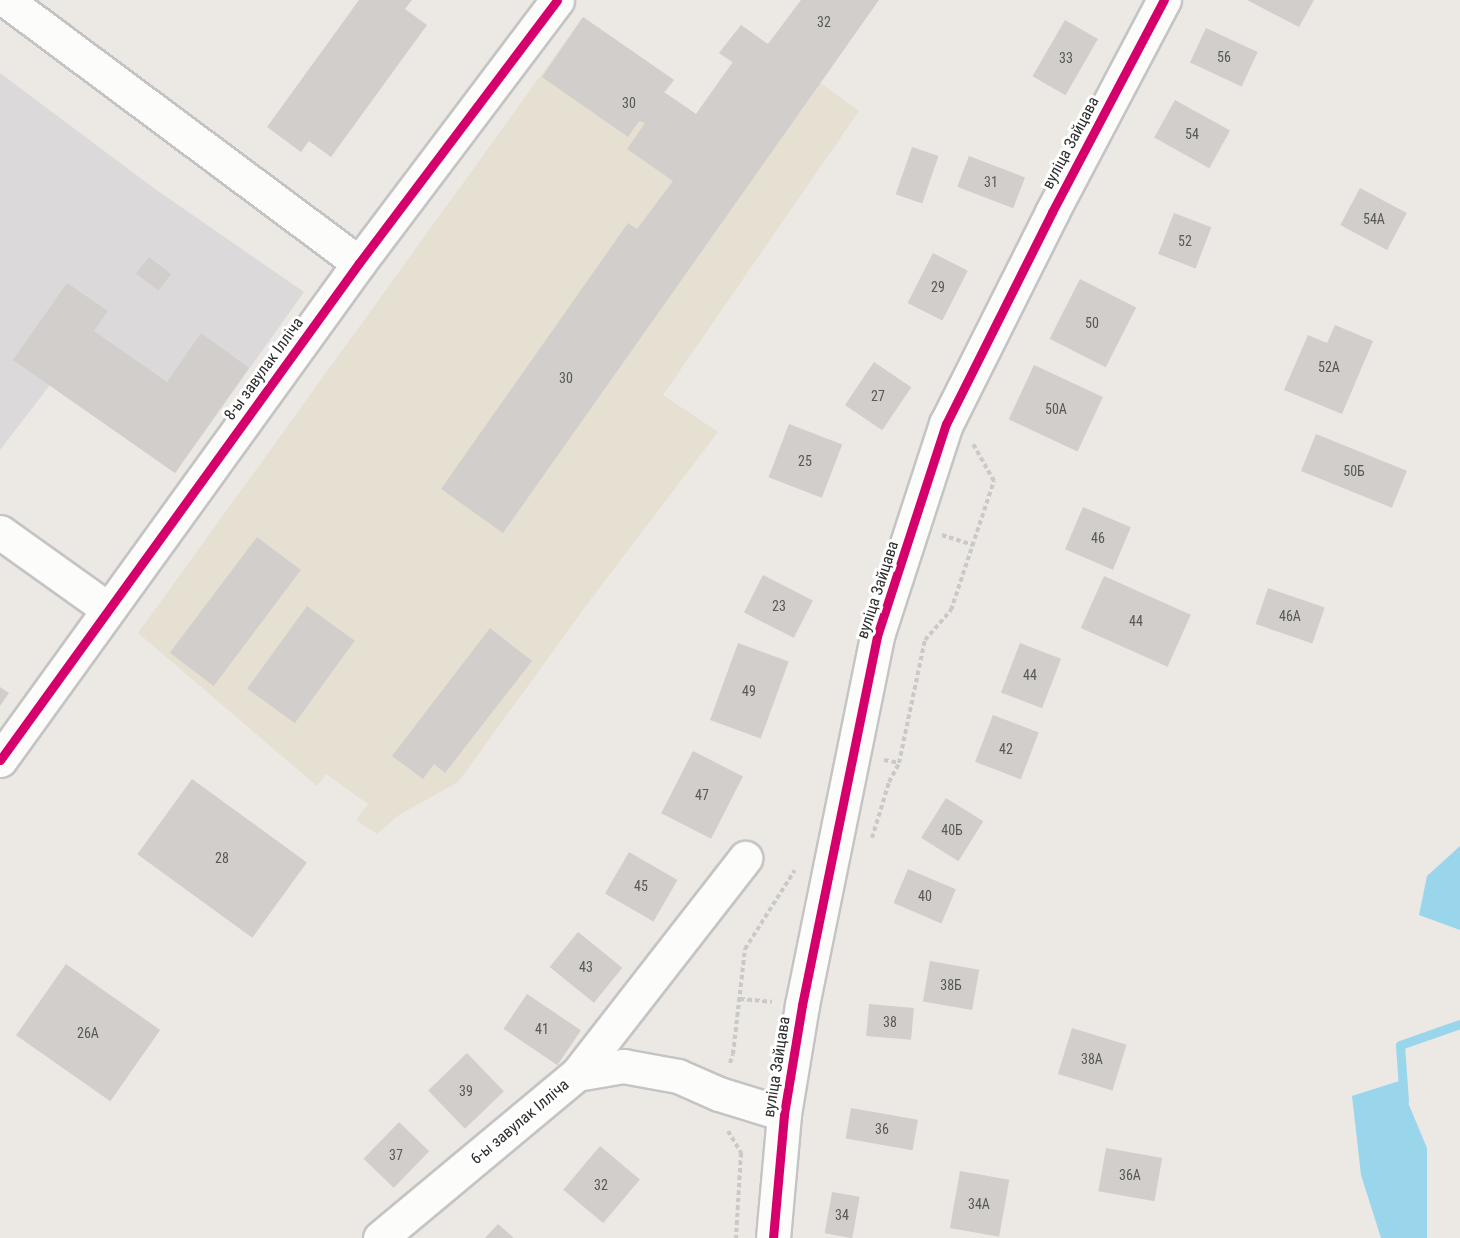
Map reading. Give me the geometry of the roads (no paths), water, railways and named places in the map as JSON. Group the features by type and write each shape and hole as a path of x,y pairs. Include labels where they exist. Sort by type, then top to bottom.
{"street":[{"path":"6,0 359,263"},
{"name":"8-ы завулак Ілліча","path":"0,760 359,263 557,0"},
{"name":"вуліца Зайцава","path":"772,1238 784,1114 809,970 877,636 946,424 1052,212 1164,0"},
{"path":"0,532 108,609"},
{"path":"577,1074 745,858"},
{"name":"6-ы завулак Ілліча","path":"380,1238 577,1074 623,1066 678,1076 719,1094 784,1114"}],"water":[{"path":"1460,846 1460,930 1419,915 1427,876"},
{"path":"1399,1081 1427,1148 1427,1238 1381,1238 1361,1175 1352,1096"}],"waterway":[{"path":"1404,1101 1400,1045 1460,1024"}]}
